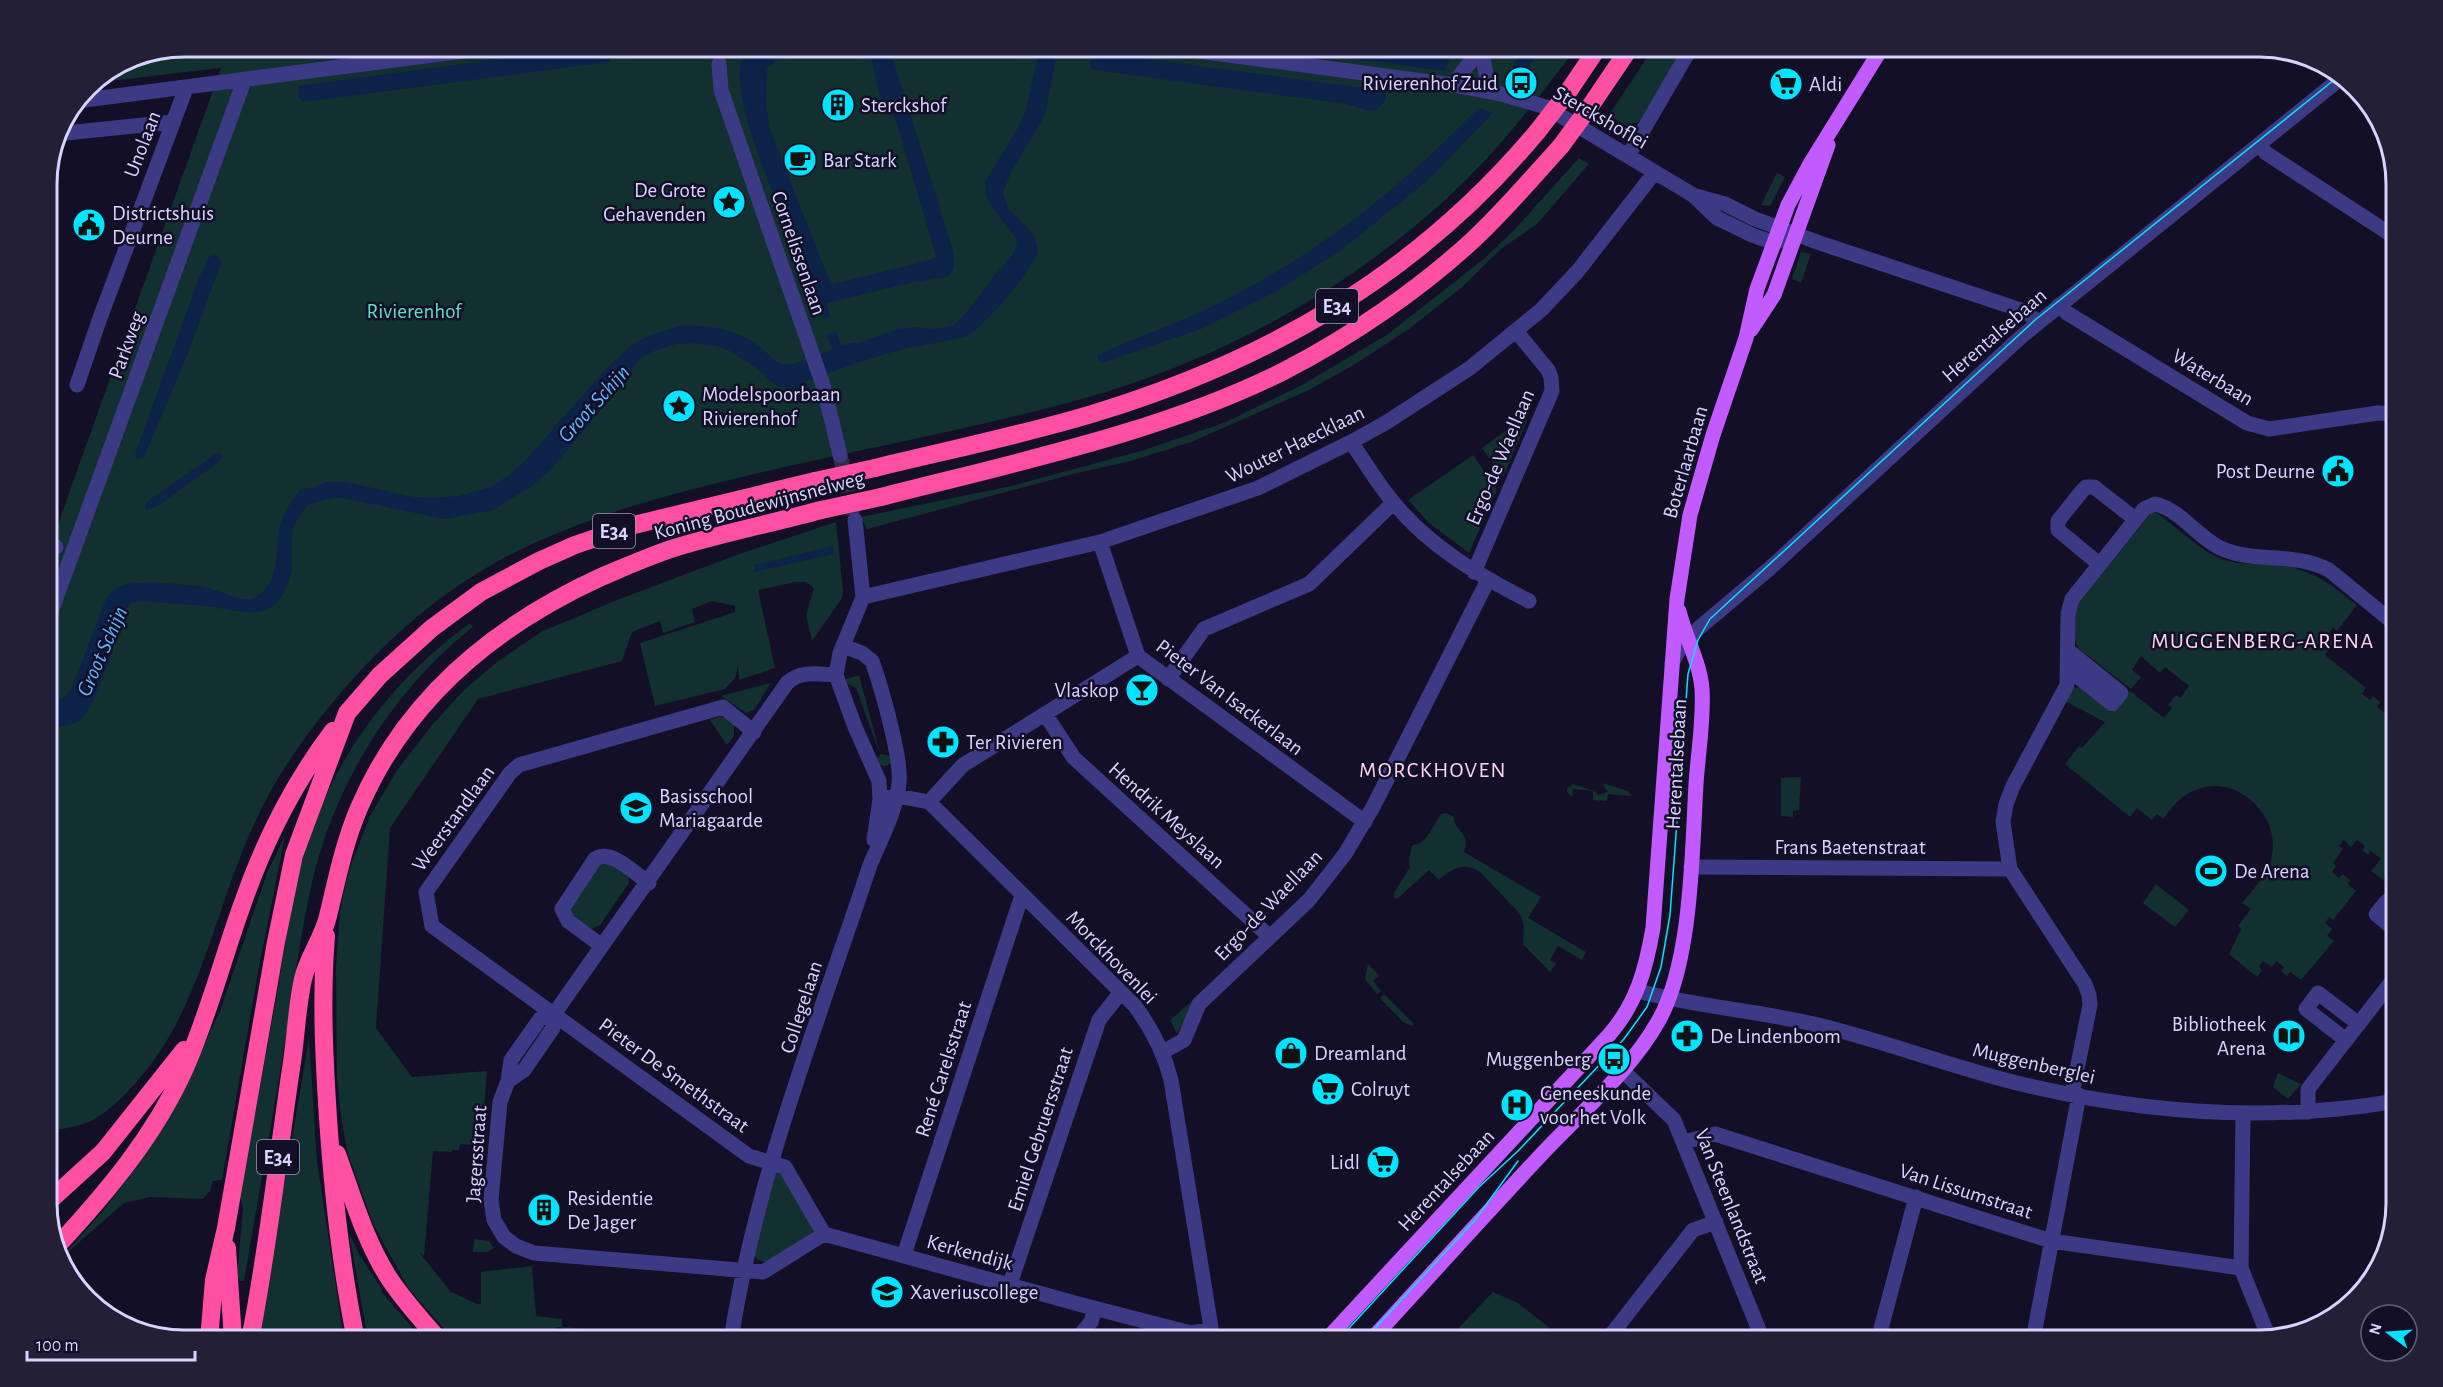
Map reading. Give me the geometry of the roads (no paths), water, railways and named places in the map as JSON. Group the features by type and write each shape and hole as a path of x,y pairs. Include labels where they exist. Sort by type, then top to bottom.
{"highway":[{"name":"Koning Boudewijnsnelweg","path":"226,1228 294,855 347,713 380,675 432,628 482,592 539,561 575,545 634,525 1094,413 1177,385 1274,343 1362,291 1431,239 1492,184 1537,132 1592,57"},
{"name":"Koning Boudewijnsnelweg","path":"252,1330 272,1206 303,977 327,919 334,882 351,829 376,772 417,711 468,658 506,629 547,604 640,560 674,548 1101,439 1184,412 1282,372 1334,343 1429,277 1473,240 1509,205 1561,146 1624,57"},
{"path":"63,1240 118,1177 159,1118 184,1070 264,848 309,764 347,713"},
{"path":"327,919 323,976 328,1129 336,1224 354,1330"},
{"path":"57,1194 104,1152 135,1115 184,1051 212,995"},
{"path":"328,1129 360,1221 374,1252 403,1298 430,1330"},
{"name":"E34","path":"210,1330 214,1280 226,1228"},
{"name":"E34","path":"226,1228 232,1330"}],"main road":[{"name":"Boterlaarbaan","path":"1672,663 1682,558 1701,475 1746,338 1757,289 1788,205 1810,164 1876,57"},
{"name":"Boterlaarbaan","path":"1746,338 1774,295 1834,128"},
{"name":"Boterlaarbaan","path":"1677,599 1688,639"},
{"name":"Herentalsebaan","path":"1381,1330 1539,1156 1622,1070 1650,1036 1669,999 1684,935 1691,867 1702,689 1699,671 1688,639"},
{"name":"Herentalsebaan","path":"1336,1330 1609,1035 1625,1015 1638,991 1649,953 1655,904 1672,663"}],"street":[{"path":"89,101 422,57"},
{"name":"Sterckshoflei","path":"1243,57 1453,85 1489,91 1546,107 1693,195 1717,218 1774,243"},
{"path":"1453,85 1474,57"},
{"path":"1484,57 1489,91"},
{"path":"1628,156 1686,57"},
{"name":"Cornelissenlaan","path":"719,64 721,90 810,345 823,385 840,455"},
{"name":"Parkweg","path":"57,595 244,81"},
{"name":"Herentalsebaan","path":"1672,663 1688,639 1769,569 2037,322 2335,83"},
{"name":"Unolaan","path":"77,385 186,88"},
{"path":"69,133 173,122"},
{"path":"2259,144 2266,153 2386,231"},
{"name":"Wouter Haecklaan","path":"863,597 1100,542 1258,488 1351,442 1426,398 1470,368 1541,310 1577,272 1654,172"},
{"name":"Sterckshoflei","path":"1693,195 1725,204 1755,219 1796,234 2027,312 2037,322"},
{"path":"1774,243 1796,234"},
{"name":"Waterbaan","path":"2060,305 2067,313 2247,423 2269,429 2386,413"},
{"name":"Ergo-de Waellaan","path":"1474,572 1552,391 1548,370 1516,331"},
{"path":"1351,442 1393,503 1421,532 1474,572 1529,601"},
{"path":"2099,564 2058,530 2058,521 2071,504 2086,487 2094,486 2135,519"},
{"path":"1168,679 1204,629 1309,584 1393,503"},
{"path":"2035,1330 2090,1005 2085,984 2010,869 2003,828 2006,804 2013,786 2067,685 2069,606 2077,591 2149,505 2161,506 2206,539 2224,549 2242,555 2298,559 2319,565 2329,570 2386,616"},
{"path":"836,675 838,660 863,597 855,520"},
{"name":"Pieter Van Isackerlaan","path":"1100,542 1138,656 1365,822"},
{"name":"Ergo-de Waellaan","path":"1163,1052 1184,1040 1200,1004 1309,900 1333,872 1365,822 1488,580"},
{"name":"Collegelaan","path":"733,1330 742,1270 772,1163 870,865 897,796 899,766 874,668 867,656 843,646"},
{"path":"2068,669 2112,704 2121,693 2069,651"},
{"path":"880,799 897,796 929,802 963,765 1138,656"},
{"name":"Jagersstraat","path":"742,1270 534,1253 516,1246 504,1236 494,1220 491,1200 500,1102 508,1081 511,1060 540,1019 554,1014 783,689 792,678 805,674 836,675"},
{"name":"Collegelaan","path":"836,675 855,727 878,773 880,799 870,865"},
{"name":"Weerstandlaan","path":"554,1014 432,926 426,892 510,773 519,765 723,707 754,732"},
{"name":"Hendrik Meyslaan","path":"1046,714 1074,758 1270,937"},
{"name":"Morckhovenlei","path":"929,802 1121,992 1144,1018 1163,1052 1171,1080 1211,1330"},
{"path":"602,946 568,921 562,909 595,859 603,855 612,857 648,883"},
{"name":"Frans Baetenstraat","path":"1691,867 2010,869"},
{"name":"René Carelsstraat","path":"904,1255 1022,895"},
{"path":"2386,902 2376,914 2386,922"},
{"path":"2308,1112 2308,1089 2386,989"},
{"path":"1638,991 1669,999"},
{"name":"Emiel Gebruersstraat","path":"1010,1284 1099,1020 1121,992"},
{"path":"2346,1040 2306,1009 2318,993 2359,1024"},
{"name":"Muggenberglei","path":"1669,999 1788,1018 1830,1028 1982,1073 2075,1094 2176,1110 2243,1113 2308,1112 2386,1102"},
{"name":"Pieter De Smethstraat","path":"554,1014 749,1156 772,1163"},
{"name":"Van Steenlandstraat","path":"1622,1070 1674,1120 1759,1330"},
{"path":"2243,1113 2241,1268 2266,1330"},
{"name":"Van Lissumstraat","path":"1684,1142 1715,1134 2051,1241 2241,1268"},
{"path":"742,1270 764,1272 824,1234 785,1167 772,1163"},
{"path":"1881,1330 1916,1197"},
{"path":"1616,1330 1693,1230 1716,1222"},
{"name":"Kerkendijk","path":"824,1234 1179,1330"},
{"path":"1085,1330 1091,1322 1095,1308"}],"water":[{"path":"513,57 611,57 609,62 304,102 299,98 298,86"},
{"path":"774,57 774,63 767,68 766,106 770,129 829,280 833,284 931,260 936,256 896,121 889,106 880,97 871,57 892,57 954,253 954,269 947,277 914,282 827,303 830,317 823,319 750,129 740,85 740,68 743,58"},
{"path":"1038,57 1056,57 1045,115 1010,174 1003,193 1008,209 1034,234 1038,251 1017,285 995,311 966,337 899,350 833,370 827,353 832,349 827,334 836,332 840,343 846,347 899,329 917,327 935,329 954,325 1011,257 1017,246 1016,238 990,204 986,196 985,182 1018,128 1026,110"},
{"path":"1092,57 1131,57 1386,91 1386,100 1377,109 1368,110 1346,104 1091,69"},
{"path":"1340,57 1448,57 1449,62 1445,71"},
{"path":"1518,57 1535,57 1525,72 1512,67"},
{"path":"1479,108 1493,113 1428,180 1340,251 1277,291 1201,329 1102,363 1098,360 1097,355 1203,311 1291,263 1357,217 1388,192"},
{"path":"218,256 221,263 188,353 144,457 138,459 135,457 136,451 199,278 209,257"},
{"name":"Groot Schijn","path":"680,326 710,327 738,334 756,344 782,365 798,363 804,380 811,390 806,392 777,386 755,367 730,351 717,346 696,343 676,344 651,352 638,361 617,391 552,468 532,486 493,510 445,519 343,498 309,504 294,528 291,575 283,594 276,603 259,612 249,612 198,605 137,601 131,603 124,613 101,684 89,709 75,723 57,726 57,700 62,699 71,690 106,599 117,588 141,583 178,584 208,588 241,599 253,599 269,584 276,564 281,522 301,489 312,488 327,482 345,482 414,497 434,498 459,496 491,487 525,461 605,370 632,345 650,335"},
{"path":"218,452 223,456 219,462 156,507 146,510 145,505 148,501"},
{"path":"833,546 834,554 754,572 755,565"}],"waterway":[{"name":"Groot Schijn","path":"777,374 790,376 854,353"}],"tunnel":[{"path":"840,455 853,514"}],"tram line":[{"path":"1347,1330 1479,1187 1518,1151 1624,1039 1647,1007 1661,967 1670,915 1688,674 1698,640 1710,619 2035,320 2333,81"},
{"path":"1373,1330 1475,1220 1518,1161"}],"place":[{"name":"Rivierenhof Zuid","path":"1521,83"},
{"name":"Aldi","path":"1786,84"},
{"name":"Sterckshof","path":"838,105"},
{"name":"Bar Stark","path":"800,160"},
{"name":"De Grote Gehavenden","path":"729,202"},
{"name":"Districtshuis Deurne","path":"89,225"},
{"name":"Modelspoorbaan Rivierenhof","path":"679,406"},
{"name":"Post Deurne","path":"2338,471"},
{"name":"Vlaskop","path":"1142,690"},
{"name":"Ter Rivieren","path":"943,742"},
{"name":"Basisschool Mariagaarde","path":"636,808"},
{"name":"De Arena","path":"2211,871"},
{"name":"De Lindenboom","path":"1687,1036"},
{"name":"Bibliotheek Arena","path":"2289,1036"},
{"name":"Dreamland","path":"1291,1053"},
{"name":"Muggenberg","path":"1614,1059"},
{"name":"Colruyt","path":"1328,1089"},
{"name":"Geneeskunde voor het Volk","path":"1517,1105"},
{"name":"Lidl","path":"1383,1162"},
{"name":"Residentie De Jager","path":"544,1210"},
{"name":"Xaveriuscollege","path":"887,1292"}],"district":[{"name":"MUGGENBERG-ARENA","path":"2263,640"},
{"name":"MORCKHOVEN","path":"1433,769"}],"park label":[{"name":"Rivierenhof","path":"414,311"}]}
